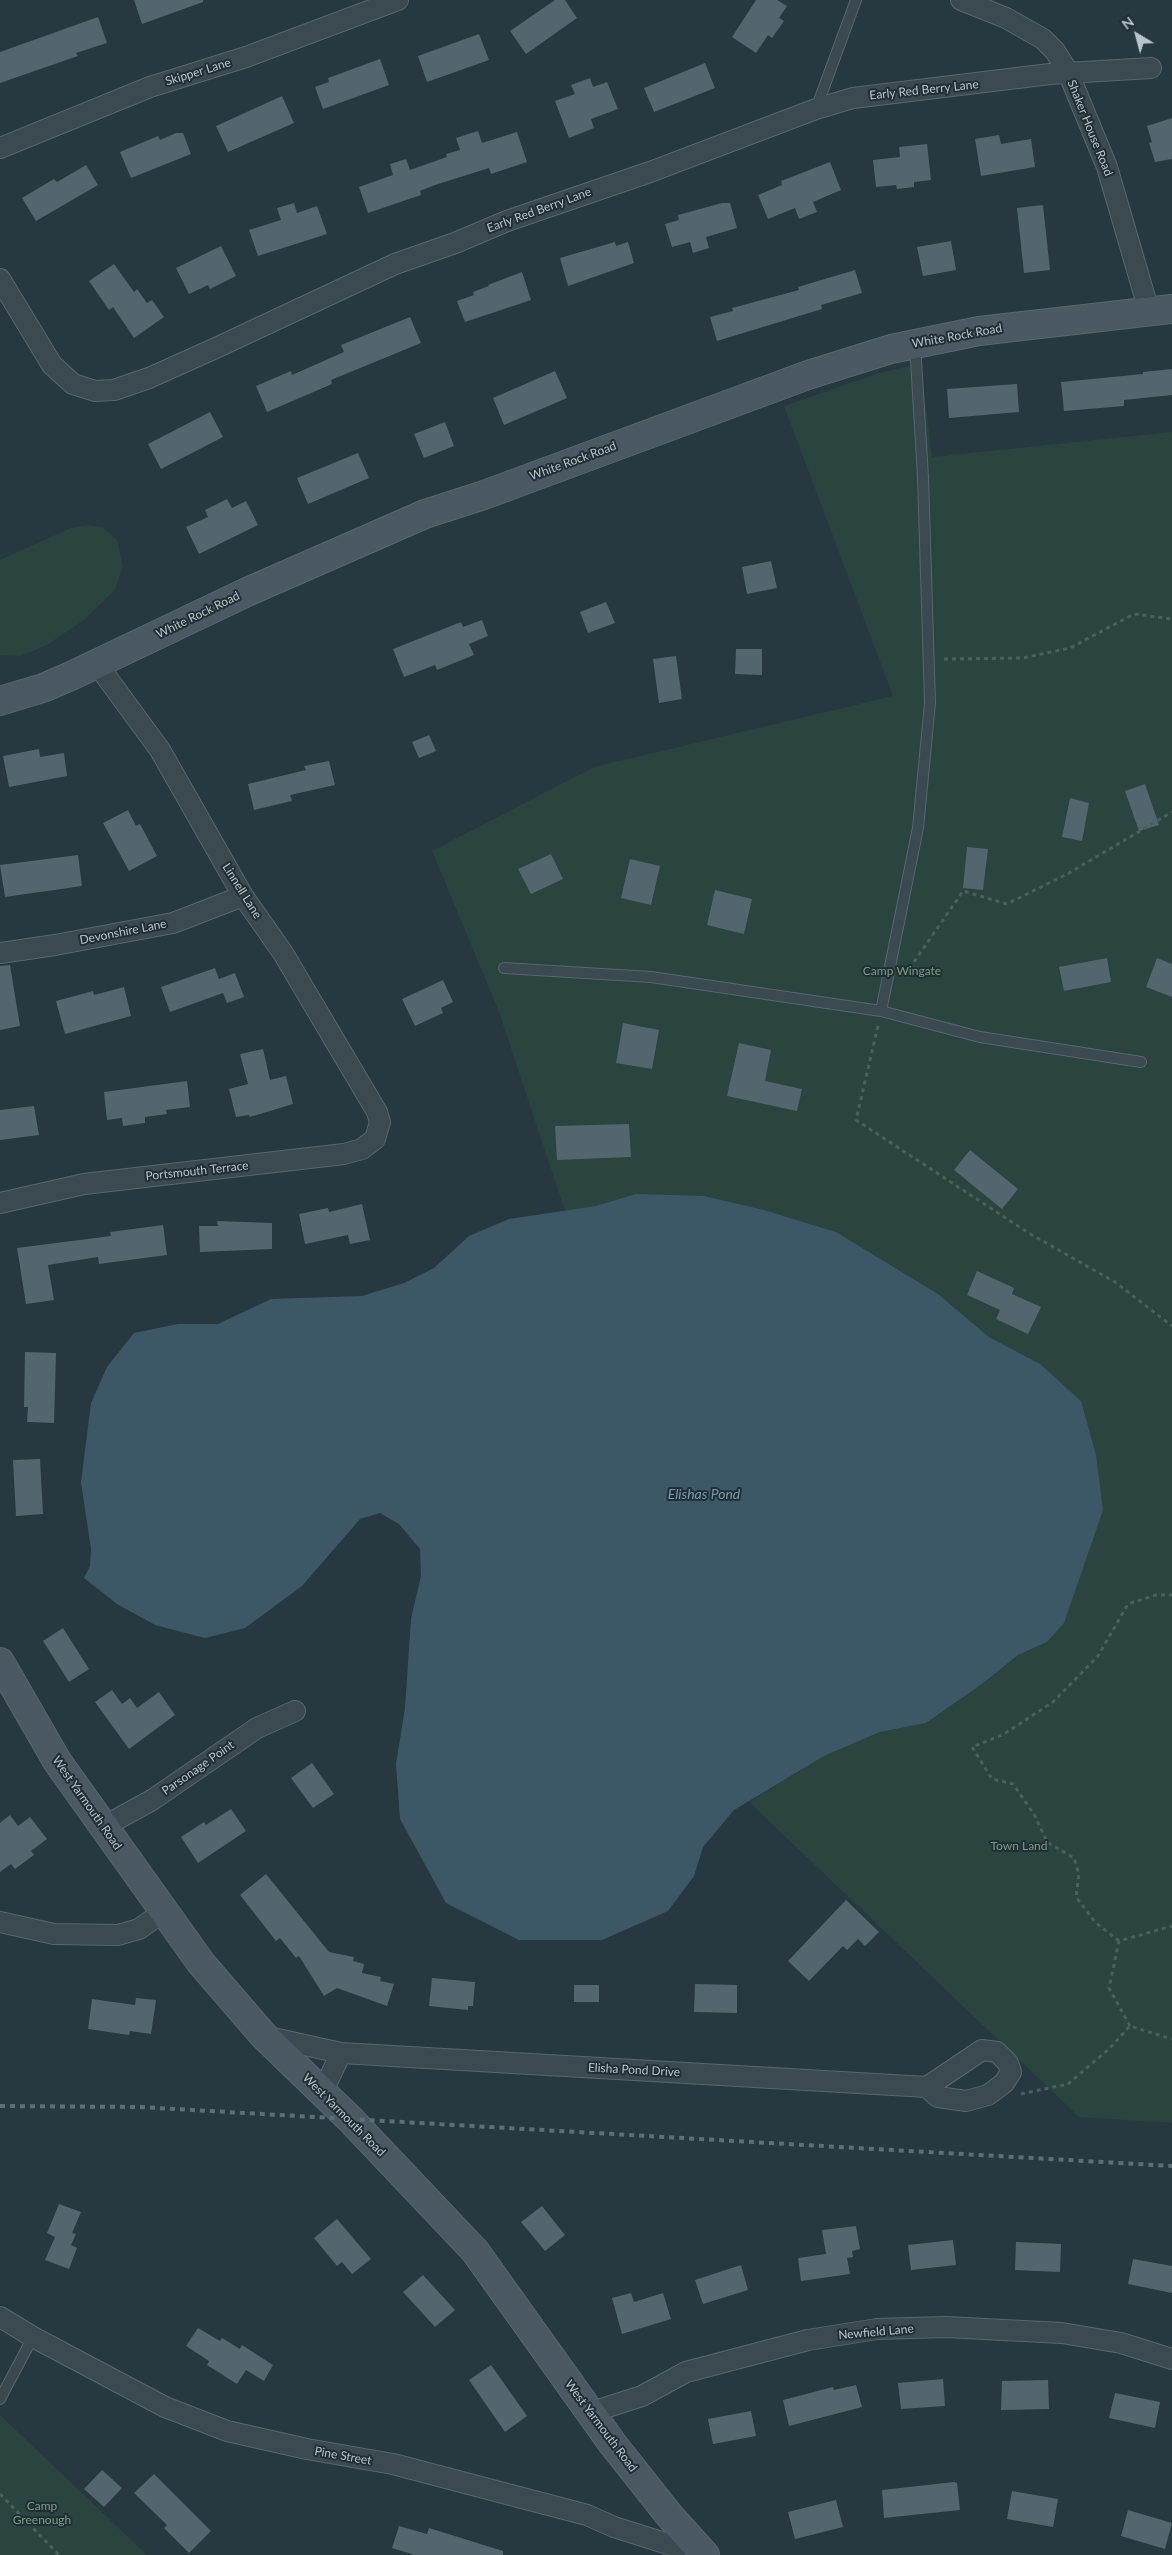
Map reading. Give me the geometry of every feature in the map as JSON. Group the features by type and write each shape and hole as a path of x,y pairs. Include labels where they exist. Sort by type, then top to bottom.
{"street":[{"name":"Skipper Lane","path":"0,148 150,87 246,57 398,0"},
{"name":"Shaker House Road","path":"962,0 1006,18 1043,39 1054,51 1068,72 1107,167 1161,310"},
{"name":"Early Red Berry Lane","path":"0,279 52,365 72,384 95,391 114,390 149,378 395,264 455,243 507,221 666,166 816,109 853,98 1068,72 1151,68"},
{"name":"White Rock Road","path":"0,702 43,688 263,584 425,514 484,495 767,389 891,349 915,344 1014,326 1161,310"},
{"name":"Linnell Lane","path":"97,664 160,750 243,896 282,953 377,1112 380,1122"},
{"name":"Devonshire Lane","path":"0,953 55,945 173,923 243,896"},
{"name":"Portsmouth Terrace","path":"0,1203 84,1184 344,1154 362,1148 375,1139 380,1122"},
{"name":"West Yarmouth Road","path":"0,1662 57,1761 201,1963 264,2036 429,2200 475,2251 589,2412 704,2555"},
{"name":"Parsonage Point","path":"103,1827 152,1800 257,1728 296,1711"},
{"path":"0,1922 54,1934 118,1935 139,1930 163,1912"},
{"name":"Elisha Pond Drive","path":"264,2036 341,2053 927,2087 938,2097 966,2101 988,2095 1004,2083"},
{"path":"927,2087 982,2050 996,2052 1008,2063 1011,2072 1004,2083"},
{"path":"322,2093 341,2053"},
{"name":"Pine Street","path":"0,2317 32,2337 164,2407 227,2431 307,2450 393,2464 586,2514 614,2527 704,2555"},
{"name":"Newfield Lane","path":"589,2412 642,2396 686,2372 808,2340 877,2329 946,2327 1062,2333 1122,2343 1172,2360"}],"lane":[{"path":"816,109 856,0"},
{"path":"881,1011 918,828 930,702 923,477 915,344"},
{"path":"504,968 651,977 881,1011 980,1037 1142,1062"},
{"path":"0,2400 32,2337"}],"path":[{"path":"929,658 1023,658 1070,648 1134,614 1172,619"},
{"path":"902,980 963,891 1007,904 1069,874 1172,812"},
{"path":"881,1011 856,1120 1027,1232 1115,1282 1172,1326"},
{"path":"1119,1941 1095,1922 1076,1897 1079,1874 1074,1858 1047,1842 1034,1814 1013,1784 992,1779 972,1747 1004,1734 1053,1702 1098,1656 1128,1604 1156,1595 1172,1595"},
{"path":"1119,1941 1172,1926"},
{"path":"1119,1941 1109,1988 1130,2026 1172,2039"},
{"path":"1004,2083 1023,2095 1068,2084 1109,2049 1130,2026"},
{"path":"0,2494 59,2555"}],"green space":[{"name":"Camp Wingate","path":"921,364 932,457 1172,432 1172,2123 1079,2117 749,1802 824,1756 880,1732 926,1723 982,1684 1018,1655 1047,1642 1040,1364 989,1337 938,1294 836,1232 764,1210 704,1196 565,1211 499,1012 432,851 594,767 893,696 784,406 879,373"},
{"path":"87,525 102,527 117,540 123,566 115,590 84,620 47,645 21,656 0,655 0,560 71,528"},
{"name":"Camp Greenough","path":"0,2415 147,2555 0,2555"}],"water":[{"name":"Elishas Pond","path":"636,1194 704,1196 764,1210 836,1232 938,1294 989,1337 1040,1364 1081,1401 1096,1455 1103,1510 1064,1623 1047,1642 1018,1655 982,1684 926,1723 880,1732 824,1756 734,1810 703,1847 694,1876 668,1911 602,1940 519,1940 446,1903 400,1819 396,1764 405,1708 411,1619 421,1576 420,1549 399,1524 380,1513 360,1519 302,1586 245,1628 205,1638 155,1625 117,1604 84,1578 90,1566 91,1549 81,1482 91,1403 107,1367 134,1333 178,1324 218,1324 271,1299 362,1296 404,1283 434,1268 469,1236 509,1219 596,1206"}],"building":[{"path":"134,0 203,0 203,2 142,24"},
{"path":"555,0 565,0 577,18 526,54 510,31"},
{"path":"756,0 777,0 787,6 779,18 784,21 772,38 768,35 756,53 732,37"},
{"path":"98,17 107,43 76,53 78,56 0,83 0,52"},
{"path":"479,34 489,60 427,82 418,56"},
{"path":"380,59 389,85 323,109 315,87 329,82 328,78"},
{"path":"705,63 715,88 654,112 644,88"},
{"path":"590,78 593,87 607,82 618,109 591,119 594,128 569,138 555,101 575,94 571,85"},
{"path":"282,96 294,123 228,152 216,126"},
{"path":"1172,118 1172,159 1155,162 1149,143 1152,142 1147,126"},
{"path":"478,131 482,143 517,132 527,162 491,174 489,168 435,185 420,191 421,195 368,213 359,187 393,175 390,164 406,159 410,170 447,157 446,154 460,150 456,138"},
{"path":"176,133 183,133 191,154 131,178 120,152 158,136 160,140"},
{"path":"999,135 1001,144 1031,139 1035,167 981,176 975,139"},
{"path":"927,144 931,180 914,182 914,187 897,189 896,185 876,187 873,160 900,157 899,147"},
{"path":"830,162 841,190 813,202 817,212 799,219 795,208 768,219 758,195 782,185 781,181"},
{"path":"86,165 98,185 36,221 22,198 54,179 57,182"},
{"path":"294,203 297,213 317,206 327,234 258,256 249,230 281,220 277,208"},
{"path":"722,203 730,203 737,228 706,237 709,248 693,253 690,242 672,247 665,224 679,220 678,215"},
{"path":"1043,205 1050,270 1024,273 1017,208"},
{"path":"951,241 956,270 923,276 917,247"},
{"path":"615,242 616,246 628,242 634,263 568,286 560,258"},
{"path":"221,246 236,276 210,289 208,285 189,294 176,268"},
{"path":"114,264 134,292 137,289 147,303 152,300 164,317 134,338 113,307 109,310 89,281"},
{"path":"855,270 862,293 821,305 822,309 717,341 710,317 733,311 732,308 799,290 798,287"},
{"path":"522,272 531,300 465,322 457,301 474,295 473,292 488,285"},
{"path":"410,317 421,343 331,380 332,384 267,412 256,386 291,371 292,375 344,352 341,345"},
{"path":"1172,369 1172,395 1124,400 1124,406 1064,411 1061,382 1143,374 1143,372"},
{"path":"555,371 567,398 504,425 493,398"},
{"path":"1017,384 1019,412 949,418 947,389"},
{"path":"210,412 223,437 161,469 148,444"},
{"path":"445,422 454,446 424,458 414,434"},
{"path":"358,453 369,478 308,504 297,478"},
{"path":"227,499 232,508 246,501 258,525 199,554 186,527 208,517 205,510"},
{"path":"771,561 777,588 747,594 742,567"},
{"path":"606,602 615,623 588,633 580,612"},
{"path":"482,620 488,636 469,644 474,655 437,670 435,665 404,677 393,649 461,622 463,627"},
{"path":"736,649 762,649 762,675 735,674"},
{"path":"676,656 682,699 659,703 653,659"},
{"path":"429,735 436,751 419,758 412,742"},
{"path":"39,749 40,757 64,753 67,776 9,787 3,756"},
{"path":"329,761 335,785 290,795 292,801 254,810 248,784 306,770 304,766"},
{"path":"1145,784 1159,825 1139,831 1125,791"},
{"path":"1070,798 1089,803 1082,841 1062,837"},
{"path":"128,810 136,826 140,824 157,856 129,871 103,823"},
{"path":"967,847 988,849 983,890 963,888"},
{"path":"551,854 563,879 531,894 518,869"},
{"path":"78,855 82,886 5,897 0,865"},
{"path":"630,859 660,866 651,905 621,898"},
{"path":"715,890 752,899 744,934 707,925"},
{"path":"1107,958 1111,982 1064,991 1059,967"},
{"path":"1157,958 1172,964 1172,997 1146,987"},
{"path":"10,965 20,1026 0,1030 0,966"},
{"path":"215,968 219,979 235,973 244,997 227,1003 223,993 170,1012 161,987"},
{"path":"443,980 453,1002 441,1008 443,1013 415,1026 402,999"},
{"path":"124,987 131,1016 65,1034 56,1001 93,991 94,995"},
{"path":"623,1023 659,1030 652,1069 616,1063"},
{"path":"739,1043 771,1050 765,1081 802,1089 797,1111 727,1096"},
{"path":"263,1049 270,1080 286,1076 293,1104 250,1117 249,1115 236,1117 229,1089 248,1084 240,1054"},
{"path":"187,1081 190,1107 166,1110 167,1114 145,1117 145,1123 123,1126 122,1118 107,1120 104,1092"},
{"path":"34,1106 39,1135 0,1140 0,1110"},
{"path":"629,1124 631,1157 557,1160 555,1126"},
{"path":"970,1150 1018,1189 1002,1209 954,1170"},
{"path":"362,1204 370,1240 350,1244 348,1235 305,1244 299,1214 328,1208 329,1212"},
{"path":"217,1221 272,1223 272,1249 200,1252 199,1226 218,1226"},
{"path":"163,1225 167,1255 99,1264 98,1257 48,1265 54,1300 26,1304 17,1248 111,1236 110,1232"},
{"path":"977,1271 1014,1288 1012,1294 1041,1307 1028,1334 996,1319 1000,1310 967,1295"},
{"path":"25,1352 56,1353 54,1423 27,1422 28,1407 24,1407"},
{"path":"40,1459 43,1514 16,1516 13,1460"},
{"path":"63,1628 89,1669 69,1682 43,1641"},
{"path":"112,1690 122,1704 130,1698 137,1708 159,1692 175,1715 129,1749 95,1702"},
{"path":"312,1763 334,1794 313,1808 291,1778"},
{"path":"231,1809 246,1831 198,1863 181,1837 204,1822 206,1825"},
{"path":"10,1815 18,1826 30,1817 47,1839 31,1851 34,1855 15,1869 11,1864 0,1872 0,1823"},
{"path":"266,1874 329,1952 354,1957 353,1961 364,1964 362,1973 381,1977 380,1981 394,1984 387,2006 337,1988 324,1996 299,1956 296,1958 280,1938 276,1941 240,1895"},
{"path":"846,1900 879,1932 865,1946 858,1939 847,1950 843,1946 809,1981 788,1961"},
{"path":"432,1978 475,1982 473,2006 468,2006 468,2010 429,2006"},
{"path":"695,1984 737,1985 737,2013 694,2012"},
{"path":"574,1985 599,1985 599,2002 574,2002"},
{"path":"136,1998 156,2000 151,2034 130,2031 129,2035 88,2029 92,1999 135,2005"},
{"path":"59,2204 81,2212 72,2233 76,2234 71,2245 77,2248 69,2269 45,2260 55,2237 47,2233"},
{"path":"542,2206 565,2235 545,2251 521,2222"},
{"path":"337,2219 371,2259 352,2274 342,2262 337,2266 314,2238"},
{"path":"856,2226 860,2249 852,2251 853,2257 847,2258 850,2274 801,2281 798,2258 826,2254 822,2230"},
{"path":"953,2240 956,2265 911,2270 908,2245"},
{"path":"1016,2242 1061,2244 1060,2272 1015,2270"},
{"path":"1133,2259 1172,2266 1172,2293 1128,2284"},
{"path":"741,2265 748,2290 703,2304 695,2280"},
{"path":"423,2275 455,2310 435,2327 403,2292"},
{"path":"631,2293 634,2302 663,2293 671,2319 622,2334 612,2298"},
{"path":"198,2328 220,2341 222,2338 240,2349 242,2345 273,2365 264,2381 246,2370 237,2384 207,2365 209,2361 186,2346"},
{"path":"491,2365 527,2416 505,2432 469,2380"},
{"path":"943,2379 945,2406 901,2409 898,2383"},
{"path":"1048,2380 1049,2409 1001,2410 1002,2381"},
{"path":"856,2385 862,2407 789,2426 783,2400 833,2387 834,2390"},
{"path":"1115,2393 1160,2402 1155,2428 1109,2418"},
{"path":"751,2411 756,2436 713,2444 708,2419"},
{"path":"102,2470 122,2488 104,2507 84,2489"},
{"path":"154,2474 211,2531 189,2553 164,2528 167,2525 134,2493"},
{"path":"957,2483 960,2510 884,2518 882,2490"},
{"path":"1012,2491 1058,2499 1053,2527 1007,2519"},
{"path":"836,2500 843,2527 795,2539 788,2512"},
{"path":"1128,2510 1172,2523 1165,2549 1121,2536"},
{"path":"399,2526 427,2534 429,2528 503,2551 503,2555 415,2555 392,2548"}],"railway":[{"path":"0,2106 140,2107 1172,2166"}],"park label":[{"name":"Town Land","path":"1019,1846"}]}
